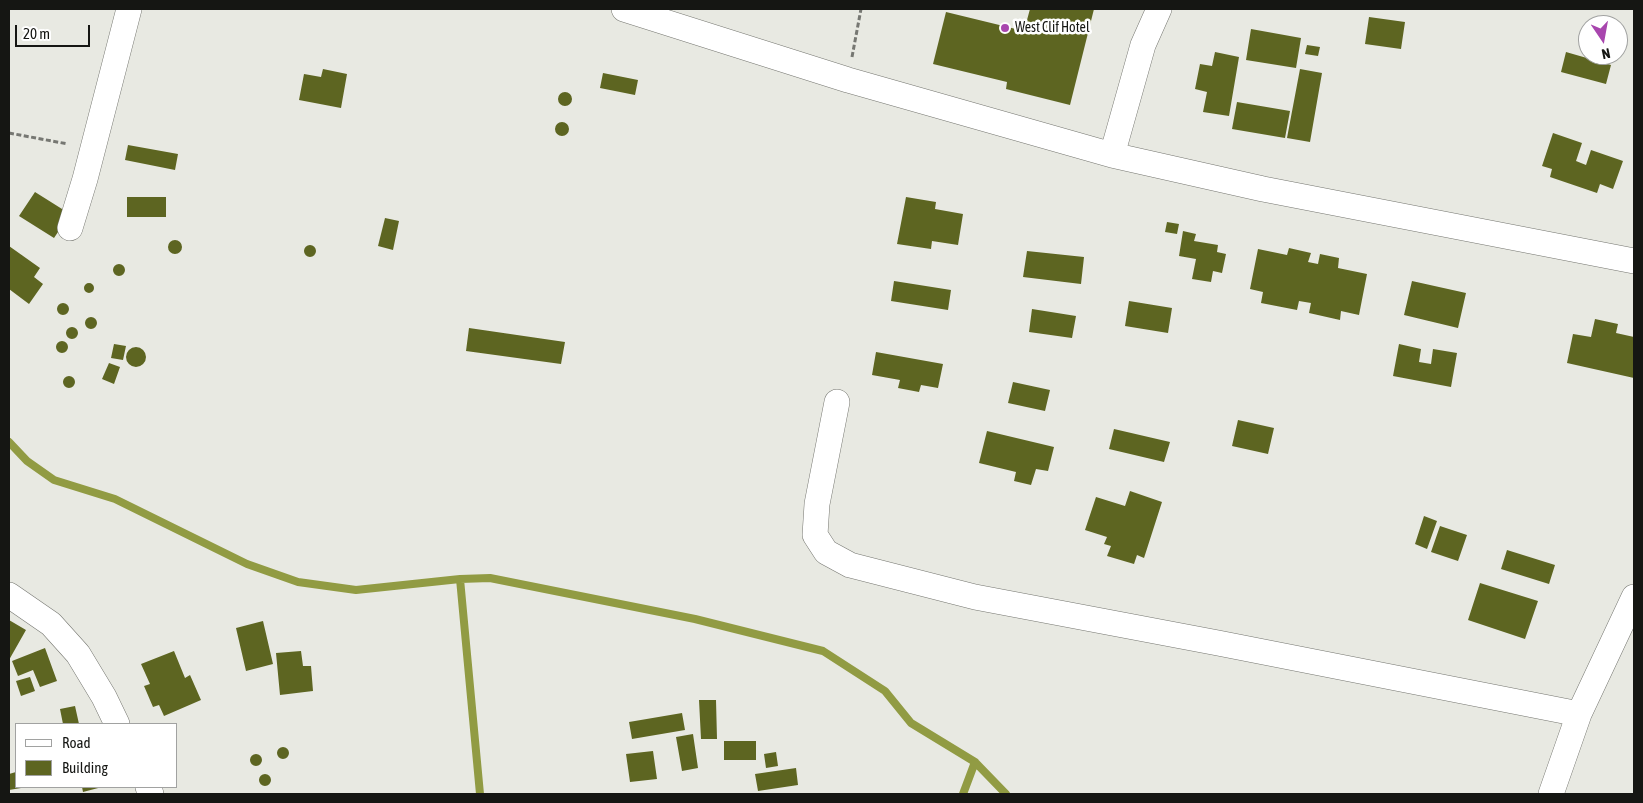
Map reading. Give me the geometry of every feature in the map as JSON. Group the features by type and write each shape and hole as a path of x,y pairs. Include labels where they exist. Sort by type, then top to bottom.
{"street":[{"path":"70,228 129,9"},
{"path":"624,9 848,80 1112,155 1263,189 1634,261"},
{"path":"1112,155 1143,45 1159,9"},
{"path":"837,402 817,504 816,535 826,552 850,565 975,597 1579,714"},
{"path":"9,595 51,624 78,654 117,723"},
{"path":"1551,794 1579,714 1634,597"}],"path":[{"path":"848,80 861,9"},
{"path":"9,133 91,149"}],"building":[{"path":"1030,9 1094,9 1070,105 1006,89 1007,82 933,64 946,12 1024,31"},
{"path":"1369,17 1405,22 1401,49 1365,44"},
{"path":"1251,29 1301,38 1296,68 1246,60"},
{"path":"1307,45 1320,47 1318,56 1305,54"},
{"path":"1215,52 1239,57 1229,116 1203,112 1207,92 1195,89 1200,64 1212,66"},
{"path":"1566,52 1578,55 1578,65 1611,65 1606,84 1561,72"},
{"path":"323,69 347,74 341,108 299,100 304,74 321,77"},
{"path":"1300,69 1322,73 1310,142 1287,138"},
{"path":"603,73 638,80 635,95 600,88"},
{"path":"565,92 570,94 572,99 570,104 565,106 560,104 558,99 560,94"},
{"path":"1237,102 1290,111 1285,138 1232,129"},
{"path":"562,122 567,124 569,129 567,134 562,136 557,134 555,129 557,124"},
{"path":"1553,133 1582,143 1576,161 1586,165 1591,150 1623,161 1613,189 1600,184 1597,193 1550,177 1552,169 1542,166"},
{"path":"128,145 178,154 175,170 125,160"},
{"path":"35,192 70,214 54,238 19,216"},
{"path":"127,197 166,197 166,217 127,217"},
{"path":"906,197 936,202 935,209 963,214 958,245 932,241 931,249 897,244"},
{"path":"385,218 399,221 393,250 378,246"},
{"path":"1167,222 1179,224 1177,234 1165,232"},
{"path":"1183,231 1196,234 1194,241 1218,245 1217,252 1226,254 1222,273 1213,271 1211,282 1192,279 1196,259 1179,256"},
{"path":"175,240 180,242 182,247 180,252 175,254 170,252 168,247 170,242"},
{"path":"312,245 315,246 315,256 308,257 305,256 304,249 305,246"},
{"path":"9,246 40,268 34,277 43,284 29,304 9,289"},
{"path":"1289,248 1311,253 1308,262 1318,264 1320,254 1339,258 1338,268 1367,274 1359,315 1341,311 1340,320 1309,313 1311,303 1299,301 1297,310 1261,303 1263,292 1250,289 1258,249 1287,255"},
{"path":"1027,251 1084,257 1081,284 1023,277"},
{"path":"117,264 121,264 125,270 121,276 117,276 113,272 113,268"},
{"path":"894,281 951,290 948,310 891,301"},
{"path":"1412,281 1466,293 1458,328 1404,315"},
{"path":"87,283 91,283 94,288 93,292 87,293 84,290 84,286"},
{"path":"1129,301 1172,308 1168,333 1125,326"},
{"path":"65,303 68,304 68,314 61,315 58,314 57,307 58,304"},
{"path":"1032,309 1076,316 1072,338 1029,332"},
{"path":"93,317 96,318 96,328 89,329 86,328 85,321 86,318"},
{"path":"1595,319 1618,324 1616,333 1634,337 1634,378 1567,363 1573,334 1591,337"},
{"path":"74,327 77,328 77,338 70,339 67,338 66,331 67,328"},
{"path":"469,328 565,342 561,364 466,351"},
{"path":"64,341 67,342 67,352 60,353 57,352 56,345 57,342"},
{"path":"114,344 126,346 123,360 111,358"},
{"path":"1399,344 1421,349 1419,362 1431,364 1433,349 1457,353 1451,387 1393,376"},
{"path":"136,347 143,350 146,357 143,364 136,367 129,364 126,357 129,350"},
{"path":"876,352 943,364 938,388 921,385 919,392 898,388 900,380 872,375"},
{"path":"109,363 120,367 114,384 102,379"},
{"path":"71,376 74,377 74,387 67,388 64,387 63,380 64,377"},
{"path":"1013,382 1050,390 1045,411 1008,403"},
{"path":"1238,420 1274,428 1268,454 1232,446"},
{"path":"1114,429 1170,442 1164,462 1109,449"},
{"path":"987,431 1054,447 1048,471 1036,469 1031,485 1014,481 1016,472 979,463"},
{"path":"1130,491 1162,502 1144,558 1137,555 1134,564 1107,556 1111,546 1104,544 1107,537 1085,530 1096,497 1125,506"},
{"path":"1424,516 1437,521 1427,549 1415,544"},
{"path":"1440,526 1467,535 1458,561 1431,552"},
{"path":"1507,550 1555,565 1549,584 1501,569"},
{"path":"1480,583 1538,601 1525,639 1468,620"},
{"path":"9,620 26,630 9,660"},
{"path":"263,621 273,664 246,671 236,628"},
{"path":"45,648 57,681 40,687 33,670 18,676 12,661"},
{"path":"174,651 185,678 190,675 201,700 164,716 159,705 153,707 144,686 150,684 141,664"},
{"path":"301,651 303,666 311,666 313,691 280,695 276,653"},
{"path":"30,677 35,691 21,696 16,681"},
{"path":"699,700 716,700 717,739 701,739"},
{"path":"75,706 79,723 63,723 60,709"},
{"path":"682,713 685,730 632,739 629,722"},
{"path":"693,734 698,768 682,771 676,737"},
{"path":"724,741 756,741 756,760 724,760"},
{"path":"281,747 285,747 289,753 285,759 281,759 277,755 277,751"},
{"path":"653,751 657,779 630,782 626,754"},
{"path":"776,752 778,766 766,768 764,754"},
{"path":"258,754 261,755 261,765 254,766 251,765 250,758 251,755"},
{"path":"796,768 798,785 758,791 755,774"},
{"path":"15,772 15,788 21,788 9,790 9,774"},
{"path":"267,774 270,775 270,785 263,786 260,785 259,778 260,775"},
{"path":"82,788 98,788 83,792"}],"waterway":[{"path":"9,442 27,461 54,480 115,499 247,564 298,582 356,590 460,579 490,578 695,619 823,651 885,691 911,723 975,762 1006,794"},
{"path":"460,579 480,794"},
{"path":"963,794 975,762"}],"place":[{"name":"West Clif Hotel","path":"1005,28"}]}
